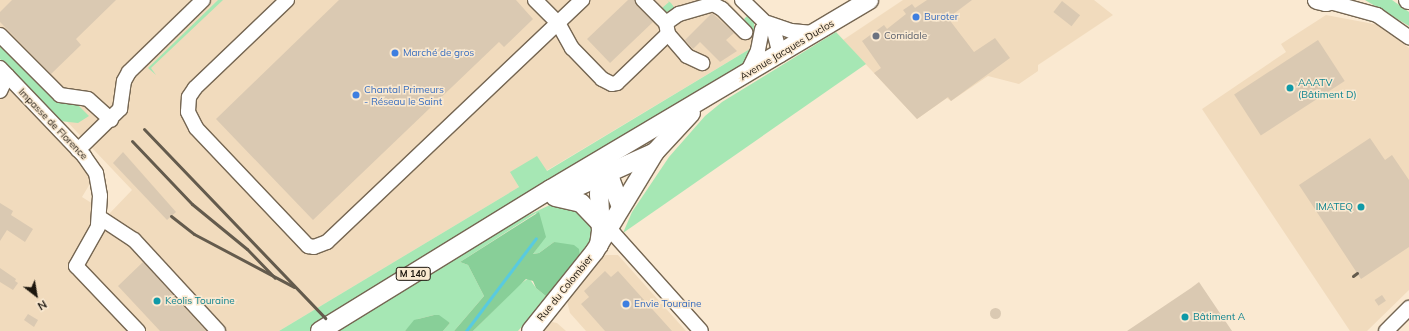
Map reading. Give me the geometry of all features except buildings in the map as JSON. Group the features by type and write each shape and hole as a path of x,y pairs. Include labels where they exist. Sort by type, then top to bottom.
{"main road":[{"name":"Avenue Jacques Duclos","path":"704,99 780,55 869,0"},
{"name":"M 140","path":"320,331 506,218 601,170 655,152 704,99"},
{"name":"M 140","path":"506,218 555,197 601,170 704,99"},
{"name":"Rue du Colombier","path":"531,331 599,244 605,226 621,207 655,152"},
{"path":"601,170 621,207"},
{"path":"601,170 605,226"},
{"path":"555,197 581,203 605,226"}],"street":[{"path":"78,150 111,120 120,109 125,76 203,0"},
{"path":"287,0 195,88 189,97 188,112 196,128 308,246 314,247 327,242 582,0"},
{"path":"535,0 558,23 572,48 602,79 612,84 617,83 679,14 713,4 722,9 745,32"},
{"path":"643,0 667,28 687,56 702,63"},
{"path":"742,0 762,23 780,55"},
{"path":"1360,0 1409,37"},
{"path":"1327,1 1378,15"},
{"path":"762,23 792,31 816,33"},
{"path":"746,75 758,50 762,23"},
{"path":"0,35 60,95 88,99 111,120"},
{"path":"0,91 4,72"},
{"name":"Impasse de Florence","path":"4,72 78,150 96,173 99,186 100,212"},
{"path":"138,331 76,266 95,234 100,212 134,240 218,331"},
{"path":"605,226 701,331"},
{"path":"1386,331 1409,308"}],"shaded area":[{"path":"0,0 727,0 751,28 753,47 546,171 537,157 511,172 519,187 279,331 0,331 0,79 94,177 82,197 109,214 132,190 0,51"},
{"path":"903,0 1094,0 1113,15 1038,65 1038,71 1019,84 988,76 951,101 947,98 917,119 843,40"},
{"path":"1326,15 1379,25 1409,48 1409,290 1367,331 1350,331 1202,109 1286,52 1281,44"},
{"path":"605,255 618,255 686,331 586,331 570,313 567,301"},
{"path":"552,322 557,323 566,331 542,331"}],"green space":[{"path":"218,0 223,0 151,68 156,75 148,68"},
{"path":"667,0 671,3 676,10 666,12 662,8 669,2"},
{"path":"1365,0 1392,0 1409,12 1409,26"},
{"path":"749,14 754,23 755,45 749,59 726,77 310,331 279,331 519,187 510,172 537,156 547,171 753,47 752,32 744,19"},
{"path":"836,32 866,64 623,233 632,212 669,157 705,116 722,102"},
{"path":"0,41 59,102 78,105 89,116 78,123 60,121 0,59"},
{"path":"564,202 591,221 593,238 580,258 554,242 539,253 533,254 538,247 542,226 536,213 460,262 468,265 484,296 454,331 443,331 450,323 434,315 418,319 405,331 335,331 514,222 552,204"},
{"path":"539,212 546,237 533,254 539,253 554,242 574,245 579,249 580,258 547,297 536,288 533,281 526,279 473,331 454,331 484,296 468,265 460,262"},
{"path":"529,278 536,288 547,297 518,331 473,331 520,284"},
{"path":"439,315 450,323 443,331 405,331 414,320"}],"waterway":[{"path":"466,331 536,238"}],"railway":[{"path":"144,129 325,318"},
{"path":"132,141 192,204 247,249 275,278"},
{"path":"171,216 194,234 294,287"},
{"path":"1353,276 1357,273"}],"place":[{"name":"Buroter","path":"916,17"},
{"name":"Comidale","path":"876,36"},
{"name":"Marché de gros","path":"395,53"},
{"name":"AAATV (Bâtiment D)","path":"1290,88"},
{"name":"Chantal Primeurs - Réseau le Saint","path":"356,95"},
{"name":"IMATEQ","path":"1361,207"},
{"name":"Keolis Touraine","path":"157,301"},
{"name":"Envie Touraine","path":"626,304"},
{"name":"Bâtiment A","path":"1185,317"}]}
